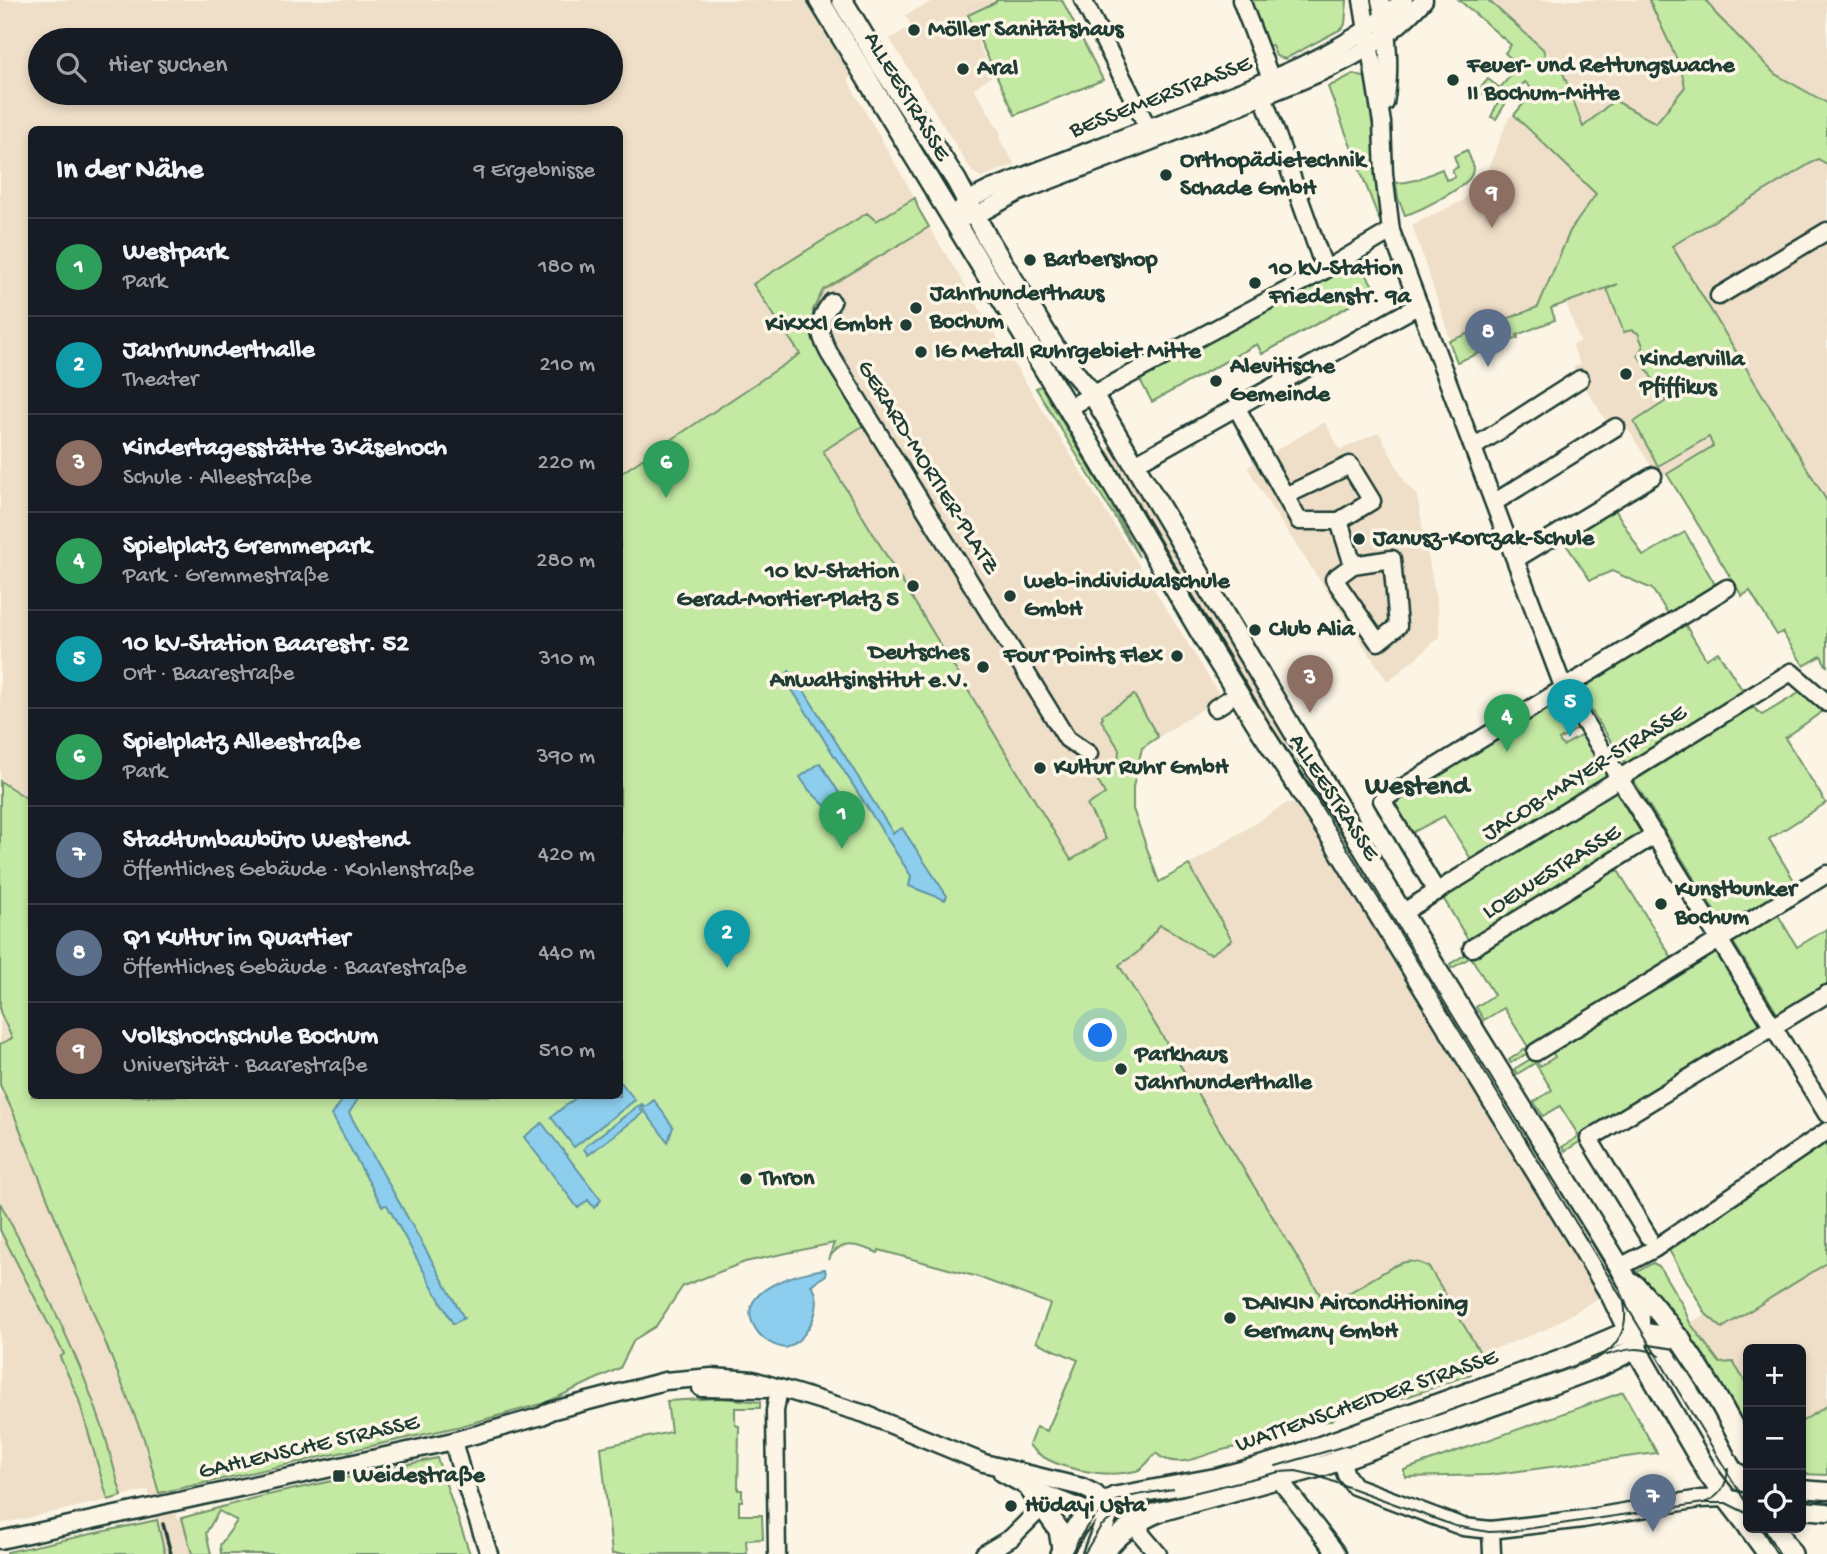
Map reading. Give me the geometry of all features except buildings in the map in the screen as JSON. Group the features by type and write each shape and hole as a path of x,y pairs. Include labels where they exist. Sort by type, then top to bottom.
{"main road":[{"name":"ALLEESTRASSE","path":"818,0 1068,408 1228,677 1333,840 1581,1245 1709,1475 1743,1519"},
{"name":"ALLEESTRASSE","path":"842,0 1058,353 1093,395 1402,913 1620,1267 1639,1305 1635,1338"},
{"name":"ALLEESTRASSE","path":"1620,1267 1681,1339 1743,1445"},
{"path":"1635,1338 1681,1339"},
{"name":"WATTENSCHEIDER STRASSE","path":"1102,1554 1110,1544 1140,1521 1161,1511 1279,1479 1338,1450 1570,1356 1635,1338"},
{"name":"WATTENSCHEIDER STRASSE","path":"1104,1507 1338,1450"},
{"name":"GAHLENSCHE STRASSE","path":"1029,1488 1059,1530 1061,1552"},
{"path":"1061,1552 1077,1526 1104,1507"},
{"path":"1093,1554 1104,1507"},
{"name":"WATTENSCHEIDER STRASSE","path":"1104,1507 1140,1521"},
{"name":"ALLEESTRASSE","path":"1753,1533 1768,1554"},
{"path":"1779,1533 1791,1554"}],"street":[{"path":"1083,0 1148,128"},
{"path":"1241,0 1271,79"},
{"path":"1362,0 1382,123 1384,174 1391,231 1564,690 1827,1114"},
{"path":"1380,0 1386,36 1387,91 1382,123"},
{"name":"BESSEMERSTRASSE","path":"971,208 991,189 1324,56 1367,30 1404,0"},
{"name":"BESSEMERSTRASSE","path":"971,208 1017,193 1319,73 1369,49 1424,0"},
{"path":"1263,96 1325,270"},
{"path":"951,219 971,208"},
{"path":"1068,408 1325,270 1391,231"},
{"path":"1719,296 1827,231"},
{"name":"GERARD-MORTIER-PLATZ","path":"832,302 822,315 820,323 829,353 1067,739 1089,754"},
{"path":"1135,464 1419,305"},
{"path":"1474,447 1580,379"},
{"path":"1237,408 1261,454 1285,496 1299,520 1339,521 1372,501 1350,465 1285,496"},
{"path":"1495,502 1616,427"},
{"path":"1516,559 1653,476"},
{"path":"1339,521 1353,565"},
{"path":"1392,559 1398,626 1378,642 1334,579 1353,565 1392,559"},
{"path":"1437,892 1382,800 1727,588"},
{"name":"JACOB-MAYER-STRASSE","path":"1402,913 1791,672 1827,703"},
{"name":"LOEWESTRASSE","path":"1472,948 1655,835"},
{"path":"1536,1052 1827,874"},
{"path":"1648,1236 1590,1139 1827,994"},
{"path":"1620,1267 1654,1248 1827,1131"},
{"name":"GAHLENSCHE STRASSE","path":"0,1540 453,1441 624,1390 665,1381 712,1377 753,1380 816,1397 984,1463 1029,1488 1104,1507"},
{"path":"777,1554 775,1411 779,1388"},
{"path":"453,1441 489,1554"},
{"path":"1338,1450 1349,1479 1362,1490 1463,1527 1491,1530 1583,1519 1671,1503 1727,1498 1743,1492"},
{"name":"GAHLENSCHE STRASSE","path":"984,1463 1082,1488 1096,1494 1104,1507"},
{"path":"1279,1479 1337,1554"},
{"path":"1806,1489 1827,1491"},
{"path":"1727,1498 1743,1502"},
{"path":"984,1554 1011,1538 1042,1507"},
{"path":"1806,1510 1827,1512"},
{"path":"1140,1521 1141,1534 1158,1554"},
{"path":"1491,1530 1492,1554"}],"shaded area":[{"path":"0,0 807,0 853,75 848,79 853,90 915,198 754,284 800,354 623,472 623,126 28,126 28,799 0,781"},
{"path":"935,0 997,2 969,15 967,19 993,75 974,88 1002,135 999,138 1015,165 981,177 972,172 890,39 911,26 905,15"},
{"path":"1490,0 1649,0 1681,68 1685,87 1656,123 1614,99 1583,127 1561,67"},
{"path":"1706,0 1827,0 1827,103 1775,74 1716,14"},
{"path":"1513,116 1595,194 1570,231 1538,307 1451,341 1412,225 1462,201 1483,181 1509,117"},
{"path":"1818,159 1827,164 1827,501 1672,246"},
{"path":"929,227 1221,697 1159,737 1134,695 1102,715 1101,720 1119,749 1117,763 1095,776 1104,794 1086,805 1106,839 1071,860 823,451 813,310 823,290"},
{"name":"Kindervilla Pfiffikus","path":"1620,283 1714,446 1659,479 1626,426 1618,430 1609,426 1573,367 1580,364 1572,345 1580,342 1566,302"},
{"name":"Janusz-Korczak-Schule","path":"1325,422 1340,450 1379,432 1405,482 1417,496 1438,610 1440,637 1388,682 1272,509 1247,467"},
{"path":"1116,444 1289,741 1281,746 1103,452"},
{"path":"1287,803 1304,804 1605,1294 1545,1330 1481,1354 1429,1268 1394,1266 1327,1306 1119,964 1137,953 1160,925 1183,937 1199,951 1211,954 1232,941 1189,865"},
{"path":"0,1012 19,1055 28,1081 28,1099 34,1099 178,1519 182,1518 192,1554 165,1554 148,1490 122,1496 103,1429 78,1366 31,1261 0,1203"},
{"path":"0,1230 64,1355 60,1357 78,1397 108,1500 0,1524"},
{"path":"1827,1263 1827,1469 1806,1467 1806,1344 1743,1344 1743,1409 1690,1323 1706,1314 1722,1328"}],"green space":[{"path":"996,0 1062,0 1103,80 1015,115 968,15"},
{"path":"1248,0 1347,0 1345,24 1343,28 1285,59 1276,56 1272,45 1265,46"},
{"path":"1459,0 1488,0 1543,49 1550,70 1561,67 1583,127 1614,100 1656,123 1685,87 1681,68 1649,0 1706,0 1716,14 1775,74 1827,103 1827,164 1818,159 1672,246 1827,501 1827,667 1821,656 1804,666 1782,632 1777,635 1750,591 1742,596 1667,474 1713,446 1709,437 1658,466 1634,422 1666,401 1638,355 1643,346 1638,333 1632,330 1624,332 1607,289 1618,284 1551,308 1555,320 1457,362 1449,341 1538,307 1570,231 1596,194 1514,115 1534,91 1525,82 1507,101 1496,119 1491,117 1498,102 1478,91 1488,79 1500,88 1519,66 1505,53 1511,45"},
{"path":"1353,74 1366,78 1370,76 1371,80 1382,218 1379,219 1328,87"},
{"path":"1467,150 1473,169 1467,181 1440,199 1405,215 1398,198 1396,183 1415,180 1442,169 1446,180 1455,177 1452,170 1458,167 1454,156"},
{"path":"915,198 929,227 823,290 813,310 814,326 866,424 823,451 1071,860 1106,839 1087,805 1105,794 1095,776 1118,763 1119,749 1101,720 1102,715 1134,695 1158,737 1142,748 1133,787 1133,809 1159,882 1189,865 1232,940 1211,954 1160,925 1137,953 1119,965 1327,1306 1394,1266 1408,1262 1420,1263 1429,1267 1481,1354 1477,1356 1484,1365 1469,1369 1471,1374 1407,1397 1363,1403 1350,1407 1330,1421 1296,1425 1269,1439 1195,1459 1170,1461 1156,1453 1139,1470 1110,1473 1079,1470 1050,1461 1029,1445 1036,1427 1047,1431 1078,1360 1036,1342 1050,1304 978,1277 879,1250 878,1253 857,1246 844,1246 838,1248 828,1260 834,1243 745,1262 683,1286 656,1326 634,1340 620,1368 545,1403 457,1427 159,1493 144,1439 0,1085 0,1044 12,1038 0,1012 0,781 28,799 28,1099 623,1099 623,472 800,354 753,284 867,213 876,221"},
{"path":"1358,260 1376,291 1262,354 1257,344 1152,402 1140,380"},
{"path":"1041,386 1108,499 1139,557 1036,388"},
{"path":"1613,506 1643,556 1685,532 1717,588 1671,618 1652,589 1612,571 1590,580 1561,537"},
{"path":"1683,621 1706,659 1718,652 1743,691 1626,764 1578,690"},
{"path":"1799,693 1807,693 1823,711 1785,738 1826,803 1769,839 1798,887 1726,930 1634,781 1749,709 1754,708 1762,715"},
{"path":"1558,698 1577,729 1559,740 1563,746 1582,735 1607,775 1471,859 1444,816 1406,836 1385,802"},
{"path":"1615,790 1644,838 1471,945 1442,896"},
{"path":"1614,864 1675,963 1511,1063 1509,1060 1528,1047 1504,1008 1484,1020 1476,1007 1494,995 1471,957 1452,968 1450,964"},
{"path":"1775,910 1797,947 1827,929 1827,989 1780,1018 1730,937"},
{"path":"1714,948 1763,1029 1565,1151 1562,1147 1579,1136 1560,1106 1543,1116 1534,1102 1552,1090 1535,1063 1517,1074 1514,1069 1534,1057 1540,1066 1555,1057 1550,1048"},
{"path":"1827,1138 1827,1263 1722,1328 1706,1314 1669,1250 1726,1211 1734,1200"},
{"path":"0,1203 69,1342 103,1429 122,1496 108,1500 78,1397 60,1357 64,1354 0,1230"},
{"path":"1653,1263 1659,1266 1690,1323 1720,1363 1733,1362 1743,1378 1743,1425 1673,1311 1637,1272"},
{"path":"1623,1392 1657,1453 1489,1475 1405,1477 1404,1470"},
{"path":"721,1398 760,1402 760,1408 735,1408 735,1425 739,1426 738,1490 742,1490 739,1515 762,1515 763,1539 746,1540 747,1554 612,1554 601,1447 671,1432 667,1401"},
{"path":"1827,1406 1827,1475 1806,1474 1806,1419"},
{"path":"437,1458 470,1554 221,1554 220,1545 237,1521 219,1511 206,1533 211,1554 192,1554 182,1518 254,1498"},
{"path":"157,1520 165,1554 7,1554 7,1552"}],"water":[{"path":"789,671 798,681 893,833 902,828 947,896 945,900 909,886 911,876 784,677"},
{"path":"820,763 858,822 849,829 809,790 800,777"},
{"path":"623,1085 635,1100 574,1147 551,1117 574,1099 623,1099"},
{"path":"343,1099 358,1099 349,1113 464,1318 453,1324 387,1205 382,1206 332,1115"},
{"path":"654,1100 673,1127 668,1142 640,1105 645,1107"},
{"path":"638,1106 643,1113 588,1155 584,1149 587,1145"},
{"path":"542,1123 601,1200 594,1208 588,1200 578,1208 524,1137"},
{"path":"825,1269 826,1275 811,1285 817,1302 816,1311 801,1338 785,1348 763,1338 754,1326 750,1313 753,1302 761,1293 786,1279"}],"tram line":[{"path":"1107,452 1274,731 1397,928 1743,1498"},
{"path":"1276,1466 1369,1439 1596,1359 1610,1349 1620,1336 1625,1320 1624,1303"},
{"path":"1607,1355 1634,1349 1647,1350 1660,1356"},
{"path":"1084,1554 1101,1526 1124,1510 1279,1472 1296,1471 1318,1476 1455,1526 1489,1532 1704,1503 1722,1490 1728,1469"},
{"path":"1071,1554 1081,1535 1100,1511 1123,1499 1173,1489"},
{"path":"1706,1503 1726,1503 1743,1512"},
{"path":"1764,1533 1777,1554"}],"railway":[{"path":"163,1524 171,1554"}],"place":[{"name":"Möller Sanitätshaus","path":"914,30"},
{"name":"Aral","path":"963,69"},
{"name":"Feuer- und Rettungswache II Bochum-Mitte","path":"1453,80"},
{"name":"Orthopädietechnik Schade GmbH","path":"1166,175"},
{"name":"Volkshochschule Bochum","path":"1492,228"},
{"name":"Barbershop","path":"1030,260"},
{"name":"10 kV-Station Friedenstr. 9a","path":"1255,283"},
{"name":"Jahrhunderthaus Bochum","path":"916,308"},
{"name":"KiKxxl GmbH","path":"906,325"},
{"name":"IG Metall Ruhrgebiet Mitte","path":"921,352"},
{"name":"Q1 Kultur im Quartier","path":"1488,367"},
{"name":"Kindervilla Pfiffikus","path":"1626,374"},
{"name":"Alevitische Gemeinde","path":"1216,381"},
{"name":"Spielplatz Alleestraße","path":"666,498"},
{"name":"Janusz-Korczak-Schule","path":"1359,539"},
{"name":"10 kV-Station Gerad-Mortier-Platz 5","path":"913,586"},
{"name":"web-individualschule GmbH","path":"1010,596"},
{"name":"Club Alia","path":"1255,630"},
{"name":"Four Points Flex","path":"1177,656"},
{"name":"Deutsches Anwaltsinstitut e.V.","path":"983,667"},
{"name":"Kindertagesstätte 3Käsehoch","path":"1310,713"},
{"name":"10 kV-Station Baarestr. 52","path":"1570,737"},
{"name":"Spielplatz Gremmepark","path":"1507,752"},
{"name":"Kultur Ruhr GmbH","path":"1040,768"},
{"name":"Westpark","path":"842,849"},
{"name":"Kunstbunker Bochum","path":"1661,904"},
{"name":"Jahrhunderthalle","path":"727,968"},
{"name":"Parkhaus Jahrhunderthalle","path":"1121,1069"},
{"name":"Thron","path":"746,1179"},
{"name":"DAIKIN Airconditioning Germany GmbH","path":"1230,1318"},
{"name":"Weidestraße","path":"339,1476"},
{"name":"Hüdayi Usta","path":"1011,1506"},
{"name":"Stadtumbaubüro Westend","path":"1653,1532"}],"district":[{"name":"Westend","path":"1417,787"}]}
